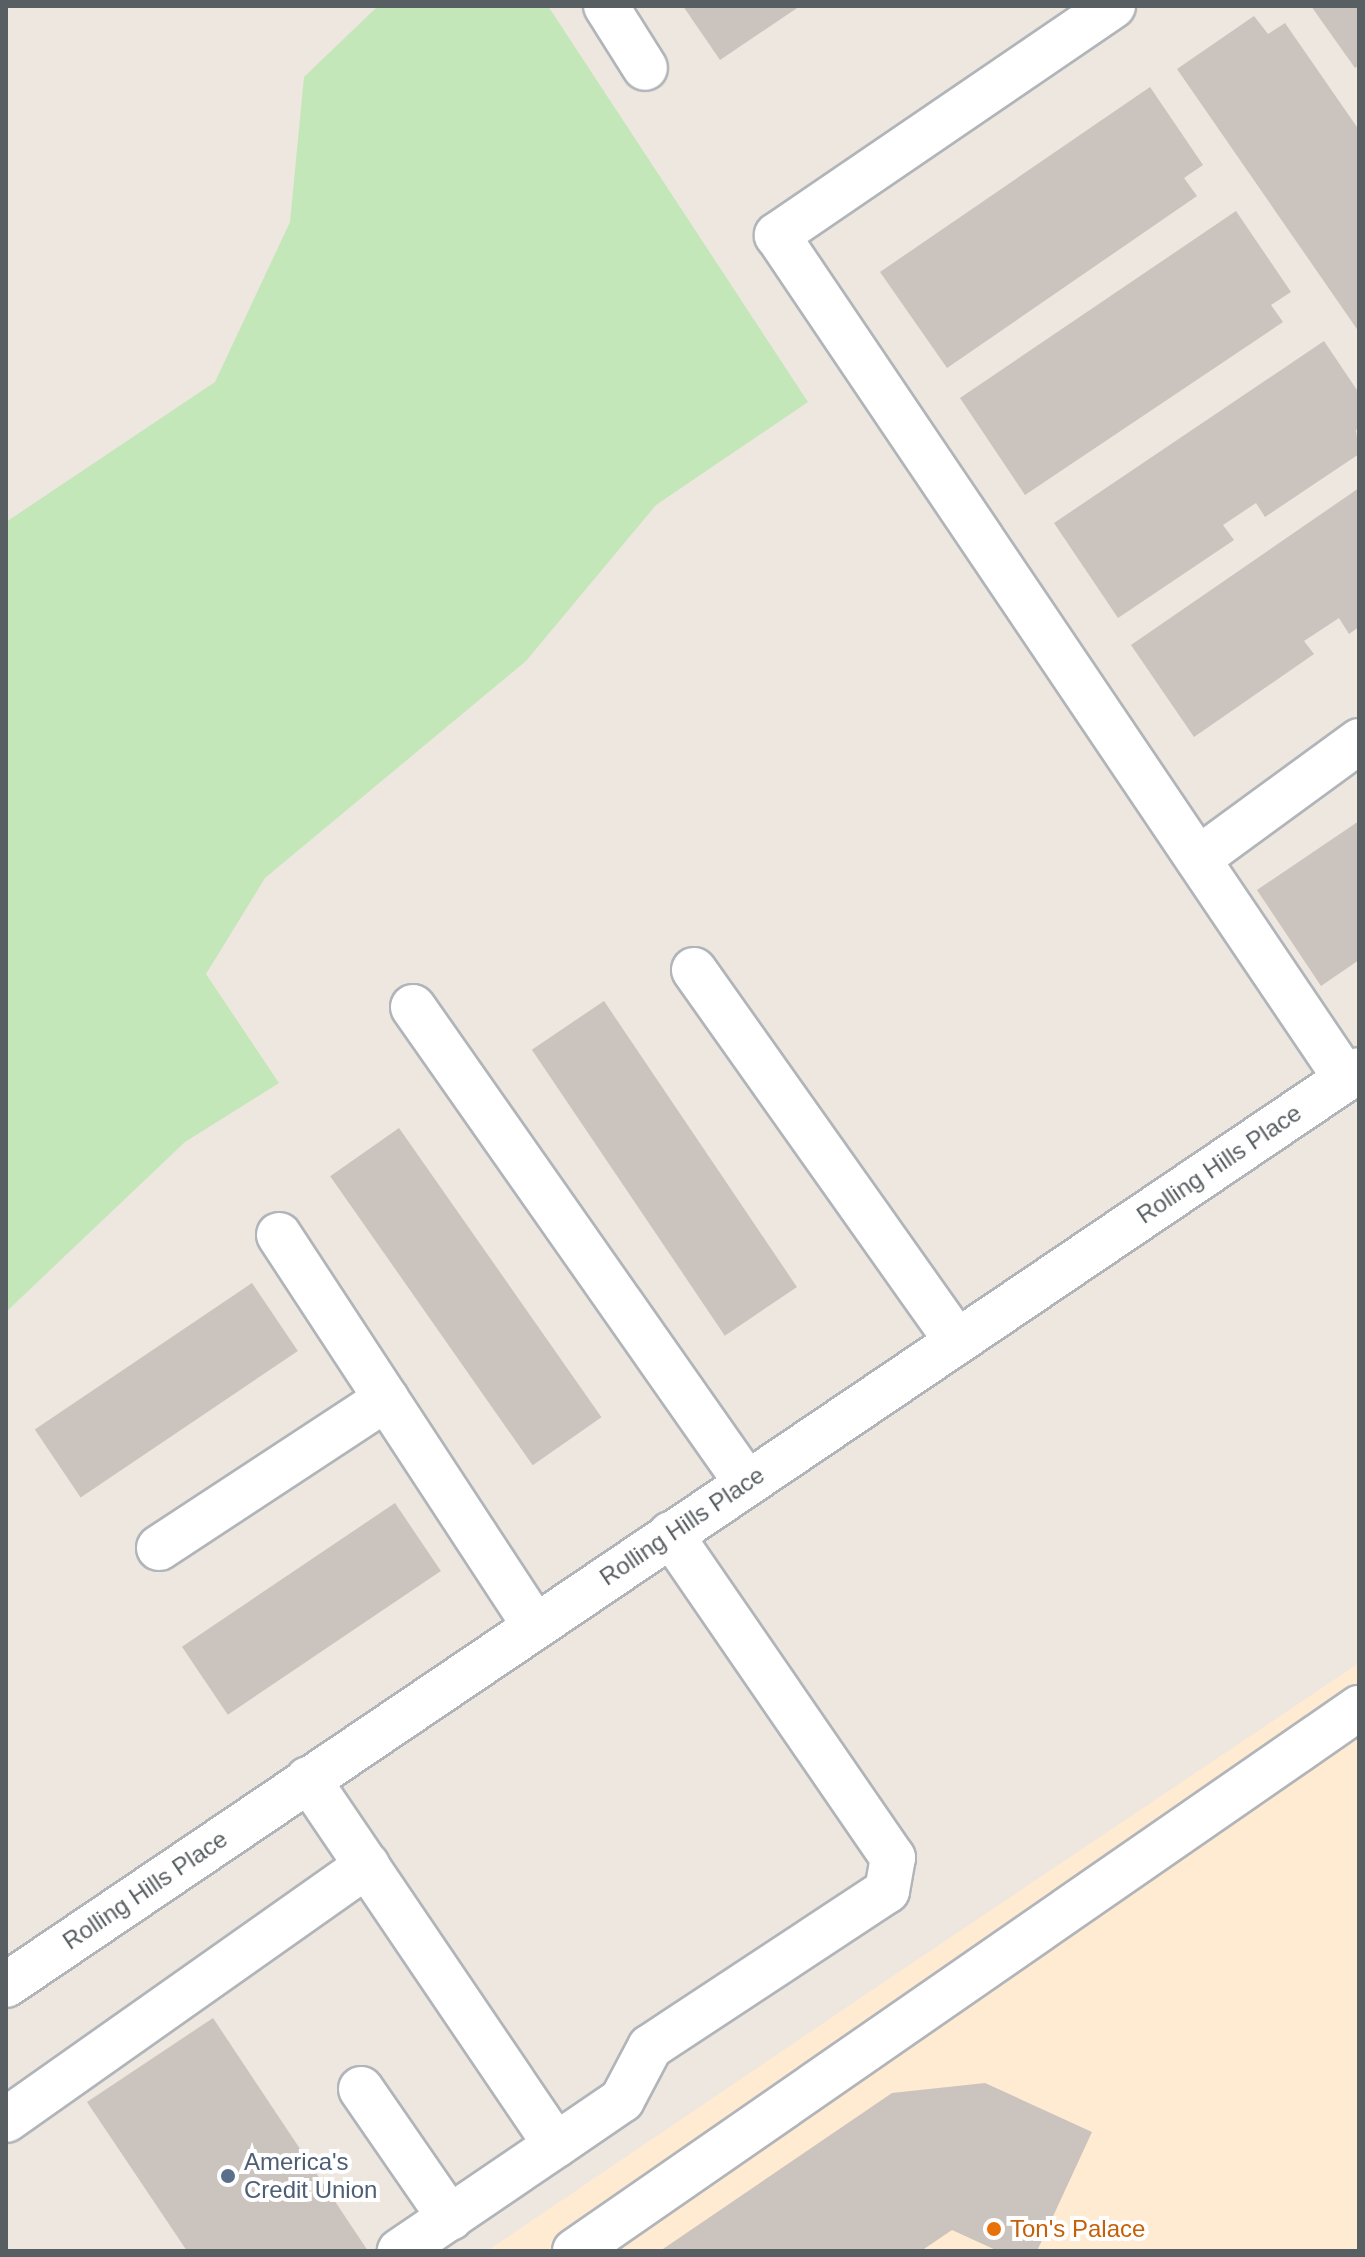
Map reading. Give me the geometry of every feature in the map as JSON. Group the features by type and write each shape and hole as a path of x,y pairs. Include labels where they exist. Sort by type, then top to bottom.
{"street":[{"path":"606,6 645,68"},
{"path":"1113,6 777,235 1198,859 1353,1075"},
{"path":"1198,859 1359,741"},
{"path":"694,970 957,1341"},
{"path":"413,1007 746,1482"},
{"name":"Rolling Hills Place","path":"6,1985 746,1482 1353,1075"},
{"path":"279,1235 535,1626"},
{"path":"159,1548 386,1399"},
{"path":"400,2251 622,2100 650,2047 887,1891 893,1858 670,1534"},
{"path":"575,2251 1359,1708"},
{"path":"308,1779 556,2145"},
{"path":"7,2118 367,1865"},
{"path":"361,2089 450,2218"}],"shaded area":[{"path":"1359,1663 1359,2251 487,2251 881,1984"}],"green space":[{"path":"378,6 548,6 808,402 656,505 526,661 265,878 206,974 279,1083 185,1142 6,1312 6,522 215,382 290,222 304,77"}],"building":[{"path":"683,6 800,6 720,60"},
{"path":"1311,6 1359,6 1359,65 1355,68"},
{"path":"1254,16 1268,34 1285,23 1359,130 1359,332 1177,69"},
{"path":"1150,87 1203,165 1184,178 1197,196 947,368 880,272"},
{"path":"1236,211 1291,292 1271,305 1283,322 1025,495 960,398"},
{"path":"1324,341 1359,393 1359,428 1356,430 1359,454 1265,517 1256,503 1223,525 1234,540 1118,618 1054,523"},
{"path":"1359,488 1359,627 1349,634 1339,618 1304,641 1314,654 1194,737 1131,645"},
{"path":"1359,821 1359,960 1321,986 1257,890"},
{"path":"604,1001 797,1287 725,1336 532,1050"},
{"path":"399,1128 601,1417 533,1465 330,1176"},
{"path":"252,1283 298,1351 81,1497 35,1430"},
{"path":"395,1503 441,1571 228,1715 182,1647"},
{"name":"America's Credit Union","path":"213,2018 368,2251 187,2251 87,2102"},
{"path":"985,2083 1092,2132 1037,2251 998,2251 952,2230 921,2251 660,2251 892,2093"}],"place":[{"name":"America's Credit Union","path":"228,2176"},
{"name":"Ton's Palace","path":"994,2229"}]}
